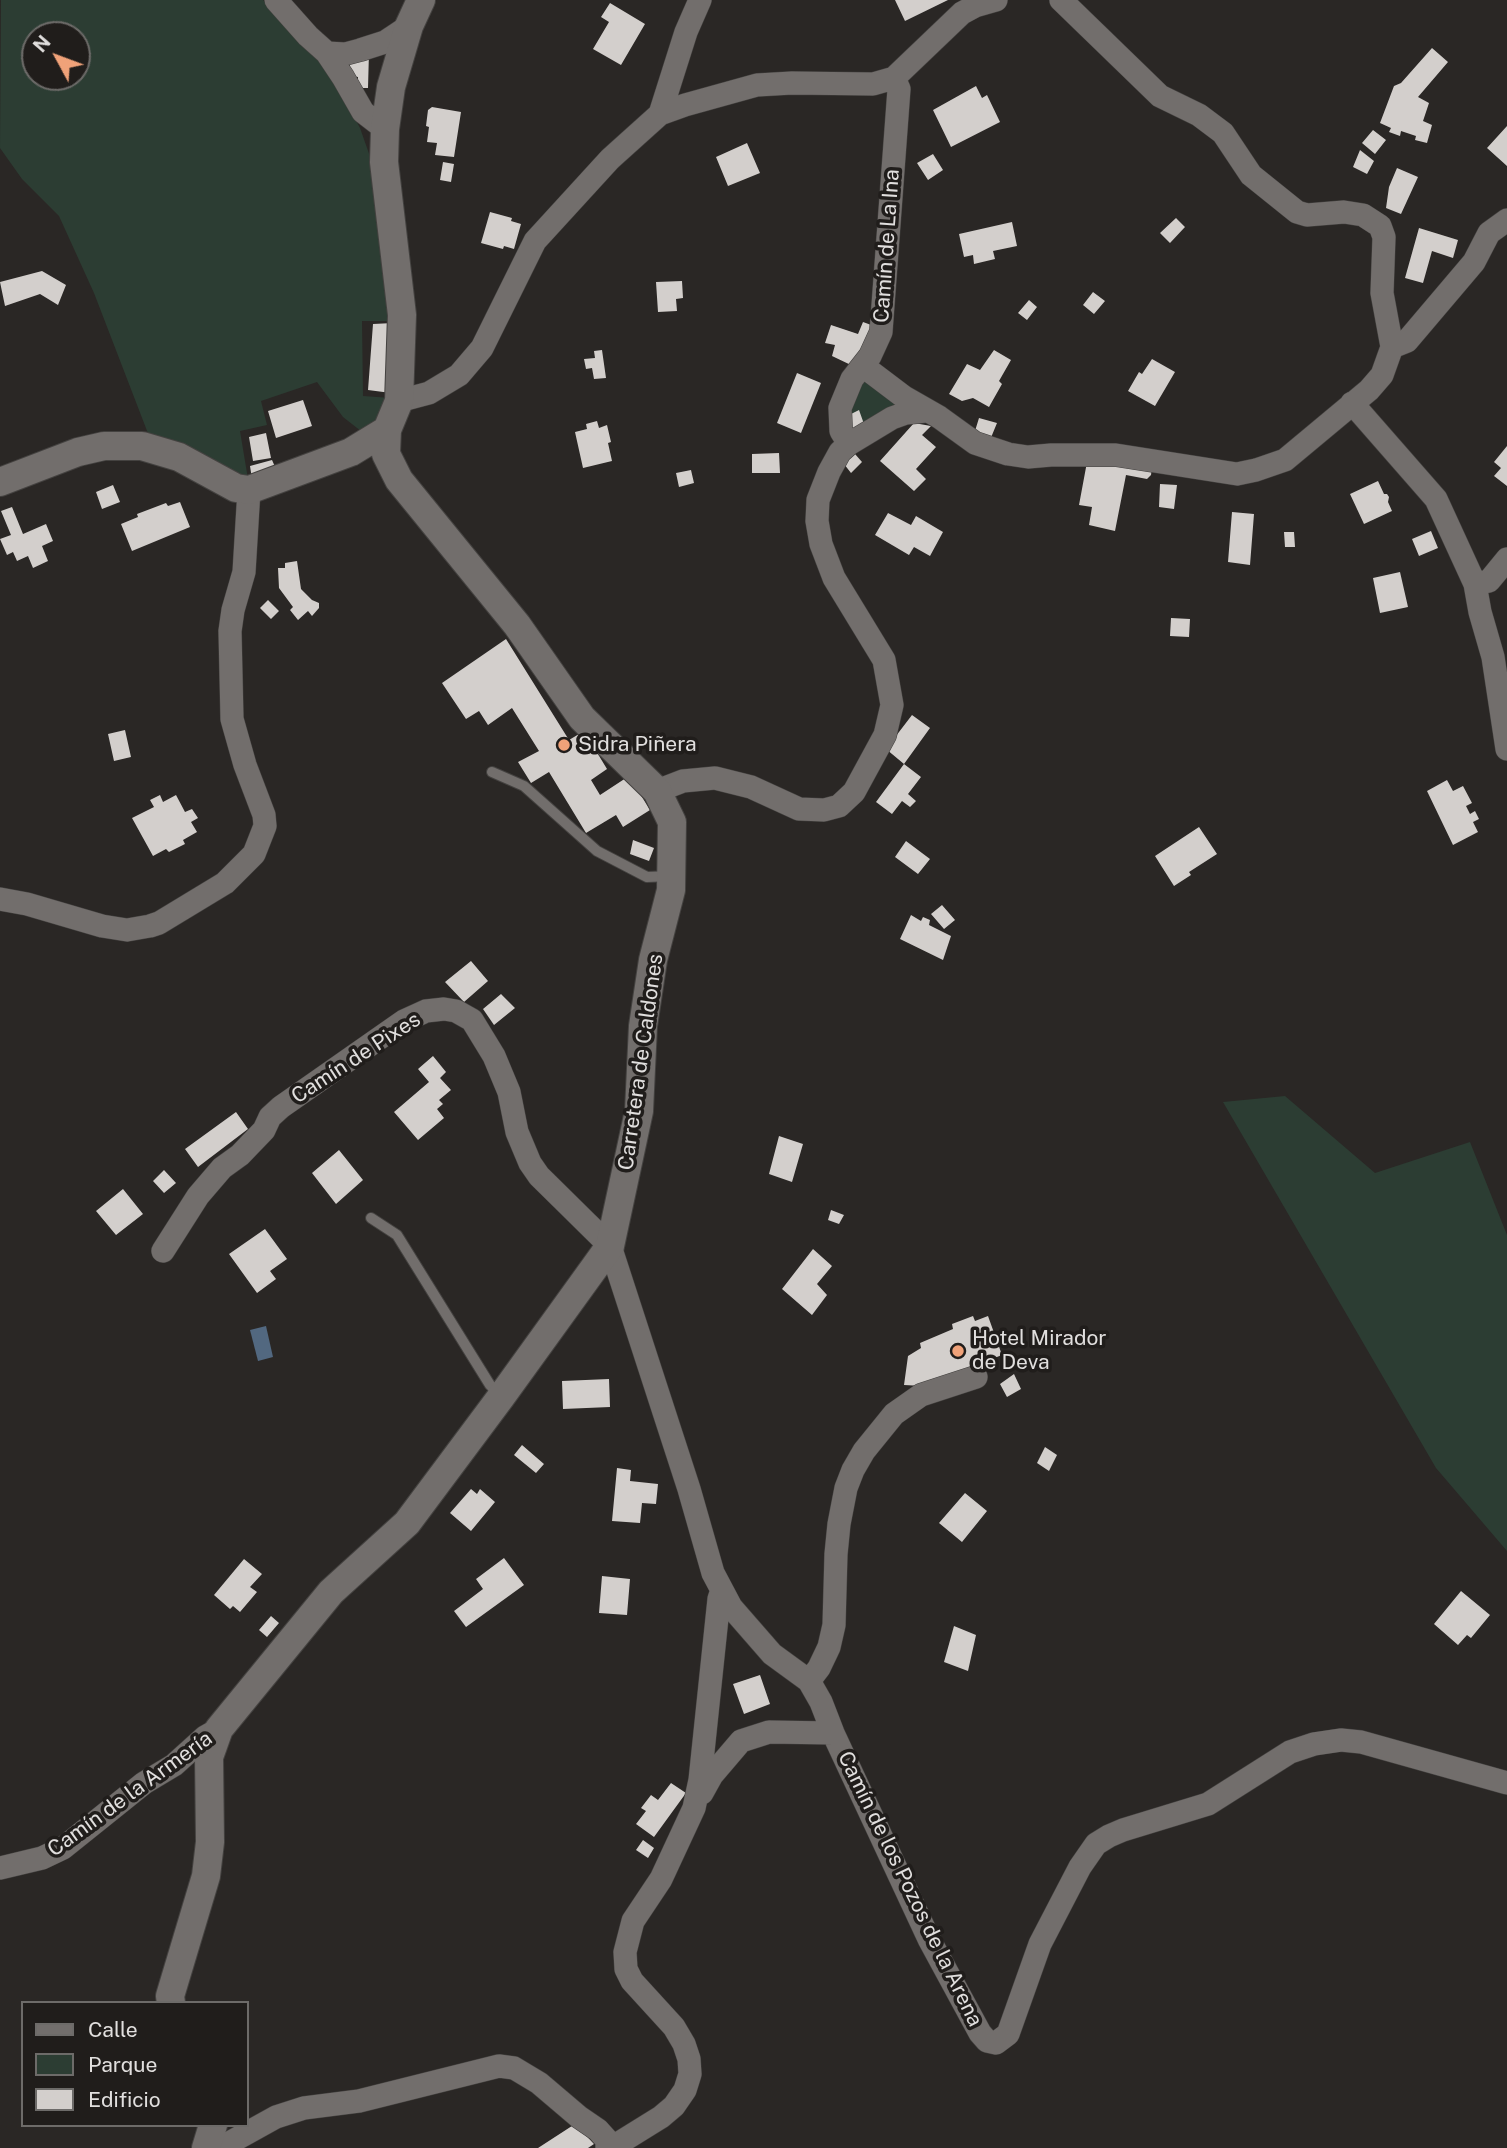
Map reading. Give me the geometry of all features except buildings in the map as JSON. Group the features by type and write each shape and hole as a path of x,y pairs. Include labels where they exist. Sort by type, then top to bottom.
{"street":[{"path":"276,0 327,53 363,112 385,129"},
{"name":"Carretera de Caldones","path":"171,2001 206,1876 210,1842 209,1757 219,1729 331,1592 407,1522 610,1246 639,1111 643,1026 653,960 671,890 672,822 657,791 582,718 517,625 399,480 386,454 387,430 399,401 402,315 384,162 385,129 391,87 409,26 421,0"},
{"path":"660,114 686,32 700,0"},
{"path":"399,401 429,393 460,375 482,348 535,241 610,159 660,114 757,85 873,84 894,78 962,13 996,0"},
{"path":"863,366 975,443 1008,454 1028,457 1116,455 1237,474 1285,460 1369,390 1382,375 1392,347 1382,293 1384,237 1380,226 1363,215 1344,212 1307,215 1297,212 1251,175 1223,133 1199,115 1160,96 1061,0"},
{"path":"327,53 345,54 385,42 409,26"},
{"name":"Camín de La Ina","path":"849,444 841,430 840,408 852,379 870,356 881,332 899,89 894,78"},
{"path":"1392,347 1407,341 1474,262 1498,227"},
{"path":"1352,402 1436,499 1475,584 1479,612 1494,667 1507,749"},
{"path":"657,791 683,781 715,778 751,787 799,808 824,810 839,806 854,792 885,735 892,705 884,660 834,578 821,544 817,521 818,500 840,452 849,444 892,418 926,411"},
{"path":"0,482 78,452 104,446 142,446 179,457 236,488 248,490 351,452 387,430"},
{"path":"0,899 102,926 127,930 150,926 225,883 242,869 254,854 265,826 264,815 245,765 232,719 230,631 244,572 248,490"},
{"path":"1475,584 1489,580 1507,559"},
{"name":"Camín de Pixes","path":"163,1251 198,1196 222,1168 240,1155 264,1130 270,1117 281,1107 404,1021 426,1011 444,1009 456,1011 471,1020 482,1034 509,1091 517,1132 530,1163 539,1176 610,1246"},
{"name":"Camín de los Pozos de la Arena","path":"610,1246 689,1489 713,1573 731,1607 772,1654 809,1681 929,1939 980,2033 987,2041 996,2043 1003,2040 1013,2025 1040,1944 1080,1867 1096,1844 1109,1836 1208,1804 1290,1752 1314,1744 1340,1740 1361,1742 1507,1783"},
{"path":"809,1681 820,1668 834,1625 835,1554 846,1488 853,1470 864,1451 894,1414 921,1395 976,1377"},
{"path":"694,1808 700,1780 722,1590"},
{"name":"Camín de la Armería","path":"0,1868 42,1858 63,1848 144,1783 174,1765 205,1737 219,1729"},
{"path":"220,2148 276,2117 304,2108 359,2101 499,2066 514,2068 539,2083 598,2130 607,2140 609,2148 661,2117 674,2106 685,2090 690,2074 689,2060 674,2026 632,1981 626,1969 625,1952 633,1921 661,1879 712,1775 741,1741 755,1734 782,1731 802,1734 833,1733"},
{"path":"207,2148 213,2127"}],"lane":[{"path":"492,772 524,786 597,851 647,877 671,876"},
{"path":"371,1217 397,1235 490,1385 501,1397"}],"green space":[{"path":"1,0 263,0 321,60 338,86 360,128 379,182 394,321 362,321 363,396 391,398 366,435 343,417 317,382 261,401 267,425 240,431 248,479 149,436 94,293 59,216 22,179 0,148"},
{"path":"866,374 903,402 849,434 848,407"},
{"path":"1285,1096 1375,1173 1470,1142 1507,1235 1507,1551 1436,1468 1223,1102"}],"water":[{"path":"266,1326 273,1357 258,1361 250,1330"}],"place":[{"name":"Sidra Piñera","path":"564,745"},
{"name":"Hotel Mirador de Deva","path":"958,1351"}]}
